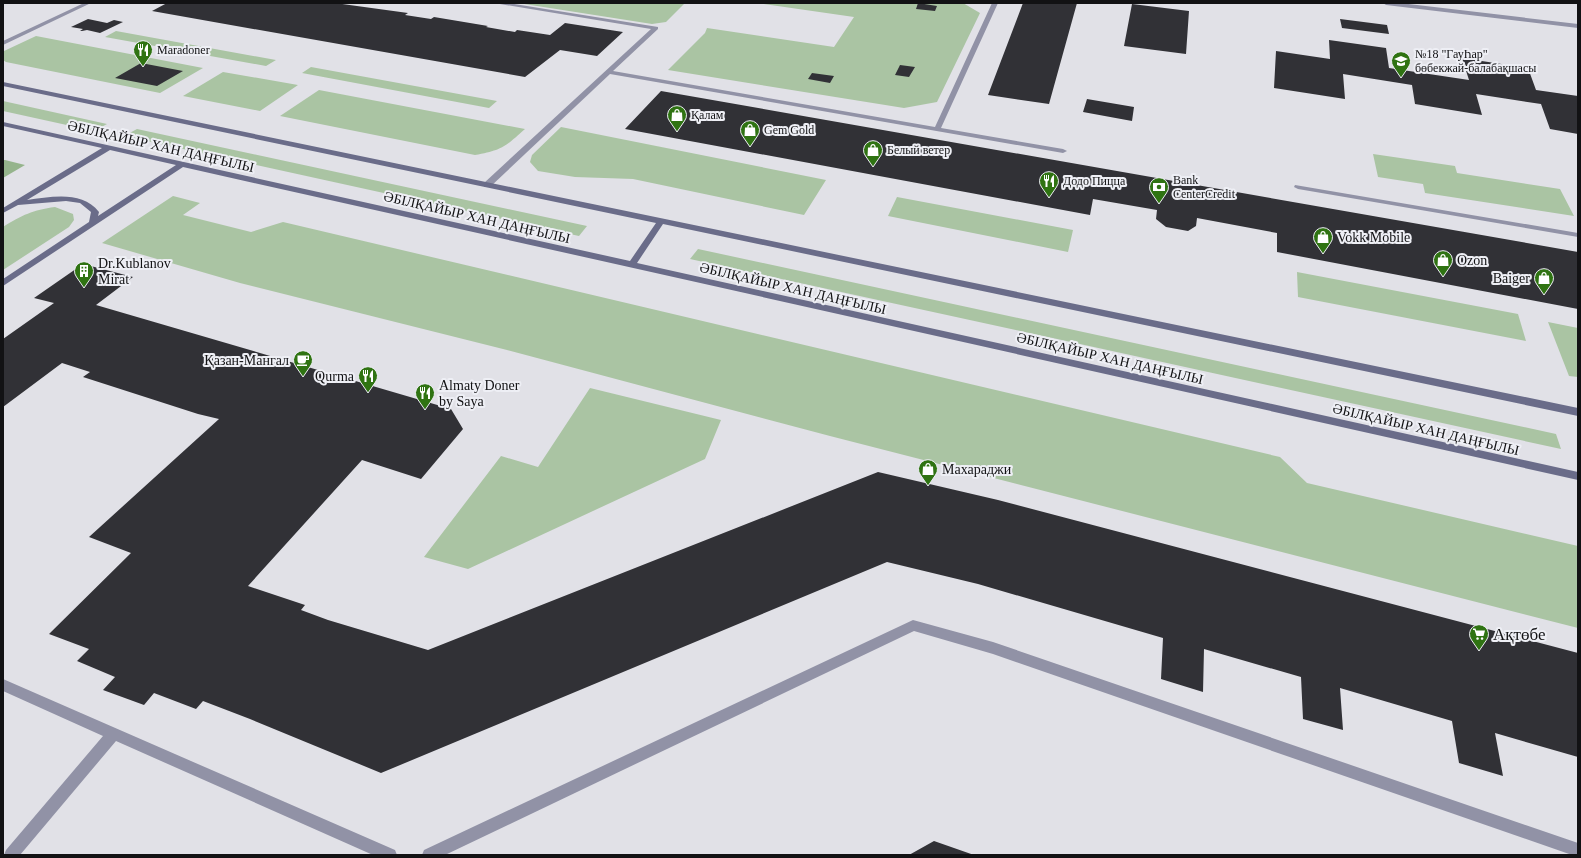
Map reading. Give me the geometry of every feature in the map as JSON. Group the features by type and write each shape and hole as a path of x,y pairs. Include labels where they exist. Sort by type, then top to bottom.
{"main road":[{"name":"ӘБІЛҚАЙЫР ХАН ДАҢҒЫЛЫ","path":"3,84 1578,412"},
{"name":"ӘБІЛҚАЙЫР ХАН ДАҢҒЫЛЫ","path":"3,124 1578,476"},
{"path":"3,211 108,148"},
{"path":"3,283 182,164"},
{"path":"15,204 63,200 79,201 89,206 95,212 93,224"},
{"path":"632,265 661,221"}],"street":[{"path":"3,43 88,3"},
{"path":"487,185 656,28 497,3"},
{"path":"938,129 995,3"},
{"path":"1386,3 1578,26"},
{"path":"608,72 1063,152"},
{"path":"1298,187 1578,234"},
{"path":"429,855 913,625 993,648 1578,850"},
{"path":"3,685 390,855"},
{"path":"11,855 114,733"}],"green space":[{"path":"518,3 685,3 666,22 652,24"},
{"path":"756,3 963,3 980,13 937,102 904,108 668,70 705,33 707,28 834,47 854,17"},
{"path":"116,31 276,60 266,66 105,37"},
{"path":"36,36 203,68 160,93 6,62 3,60 4,51"},
{"path":"311,67 497,101 489,108 302,73"},
{"path":"223,72 298,85 260,111 183,96"},
{"path":"319,90 525,129 503,147 475,155 280,116"},
{"path":"3,101 107,124 94,131 3,111"},
{"path":"561,127 826,180 804,215 633,179 575,177 538,171 530,162 532,155"},
{"path":"137,129 587,226 579,236 124,136"},
{"path":"1373,154 1455,166 1457,173 1560,189 1574,216 1425,193 1423,184 1378,177"},
{"path":"3,160 5,160 25,165 3,178"},
{"path":"173,196 200,203 183,215 251,232 283,222 1280,457 1307,483 1578,546 1578,628 830,436 503,349 240,283 102,243"},
{"path":"897,197 1073,230 1068,252 888,216"},
{"path":"55,207 73,214 74,220 69,227 3,270 3,227 28,214"},
{"path":"698,249 1556,434 1561,449 690,259"},
{"path":"1297,272 1518,314 1526,341 1298,297"},
{"path":"1548,322 1578,328 1578,377 1569,376"},
{"path":"590,388 721,420 705,459 468,569 424,557 501,456 538,467"}],"building":[{"path":"167,3 335,3 408,13 405,15 431,19 434,17 515,32 517,30 550,35 565,23 623,32 597,56 560,50 525,77 152,11"},
{"path":"918,3 937,6 935,11 916,9"},
{"path":"1023,3 1077,3 1049,104 988,95"},
{"path":"1132,4 1189,11 1186,54 1124,46"},
{"path":"88,19 107,23 114,20 123,22 100,33 87,30 80,31 83,29 71,27"},
{"path":"1340,19 1387,25 1389,34 1342,28"},
{"path":"1329,40 1386,48 1389,68 1469,80 1462,58 1528,68 1536,90 1578,96 1578,134 1550,129 1541,104 1476,94 1482,115 1415,104 1412,85 1343,74 1345,99 1274,88 1276,51 1330,59"},
{"path":"141,63 183,71 157,86 115,78"},
{"path":"900,65 915,67 909,77 895,75"},
{"path":"812,73 834,76 830,83 808,79"},
{"path":"661,91 1578,252 1578,309 1277,252 1277,233 1197,218 1196,226 1188,231 1166,227 1156,219 1157,210 1093,199 1090,215 625,129"},
{"path":"1087,99 1134,107 1132,121 1083,112"},
{"path":"83,264 133,277 96,305 451,409 463,429 421,479 362,460 248,586 305,605 301,610 328,620 428,650 878,472 998,500 1578,653 1578,757 1495,733 1503,776 1459,763 1452,721 1340,688 1343,730 1303,719 1301,677 1204,649 1203,692 1161,679 1163,638 978,584 887,562 381,773 203,701 196,709 154,693 144,705 103,690 115,677 77,661 89,649 49,634 131,553 89,537 219,419 198,414 83,377 90,372 62,363 3,407 3,339 54,303 34,298"},
{"path":"934,841 974,855 909,855"}],"place":[{"name":"Maradoner","path":"143,67"},
{"name":"№18 \"ГауҺар\" бөбекжай-балабақшасы","path":"1401,78"},
{"name":"Қалам","path":"677,132"},
{"name":"Gem Gold","path":"750,147"},
{"name":"Белый ветер","path":"873,167"},
{"name":"Додо Пицца","path":"1049,198"},
{"name":"Bank CenterCredit","path":"1159,204"},
{"name":"Vokk Mobile","path":"1323,254"},
{"name":"Ozon","path":"1443,277"},
{"name":"Dr.Kublanov Mirat","path":"84,288"},
{"name":"Baiger","path":"1544,295"},
{"name":"Қазан-Мангал","path":"303,377"},
{"name":"Qurma","path":"368,393"},
{"name":"Almaty Doner by Saya","path":"425,410"},
{"name":"Махараджи","path":"928,486"},
{"name":"Ақтөбе","path":"1479,651"}]}
